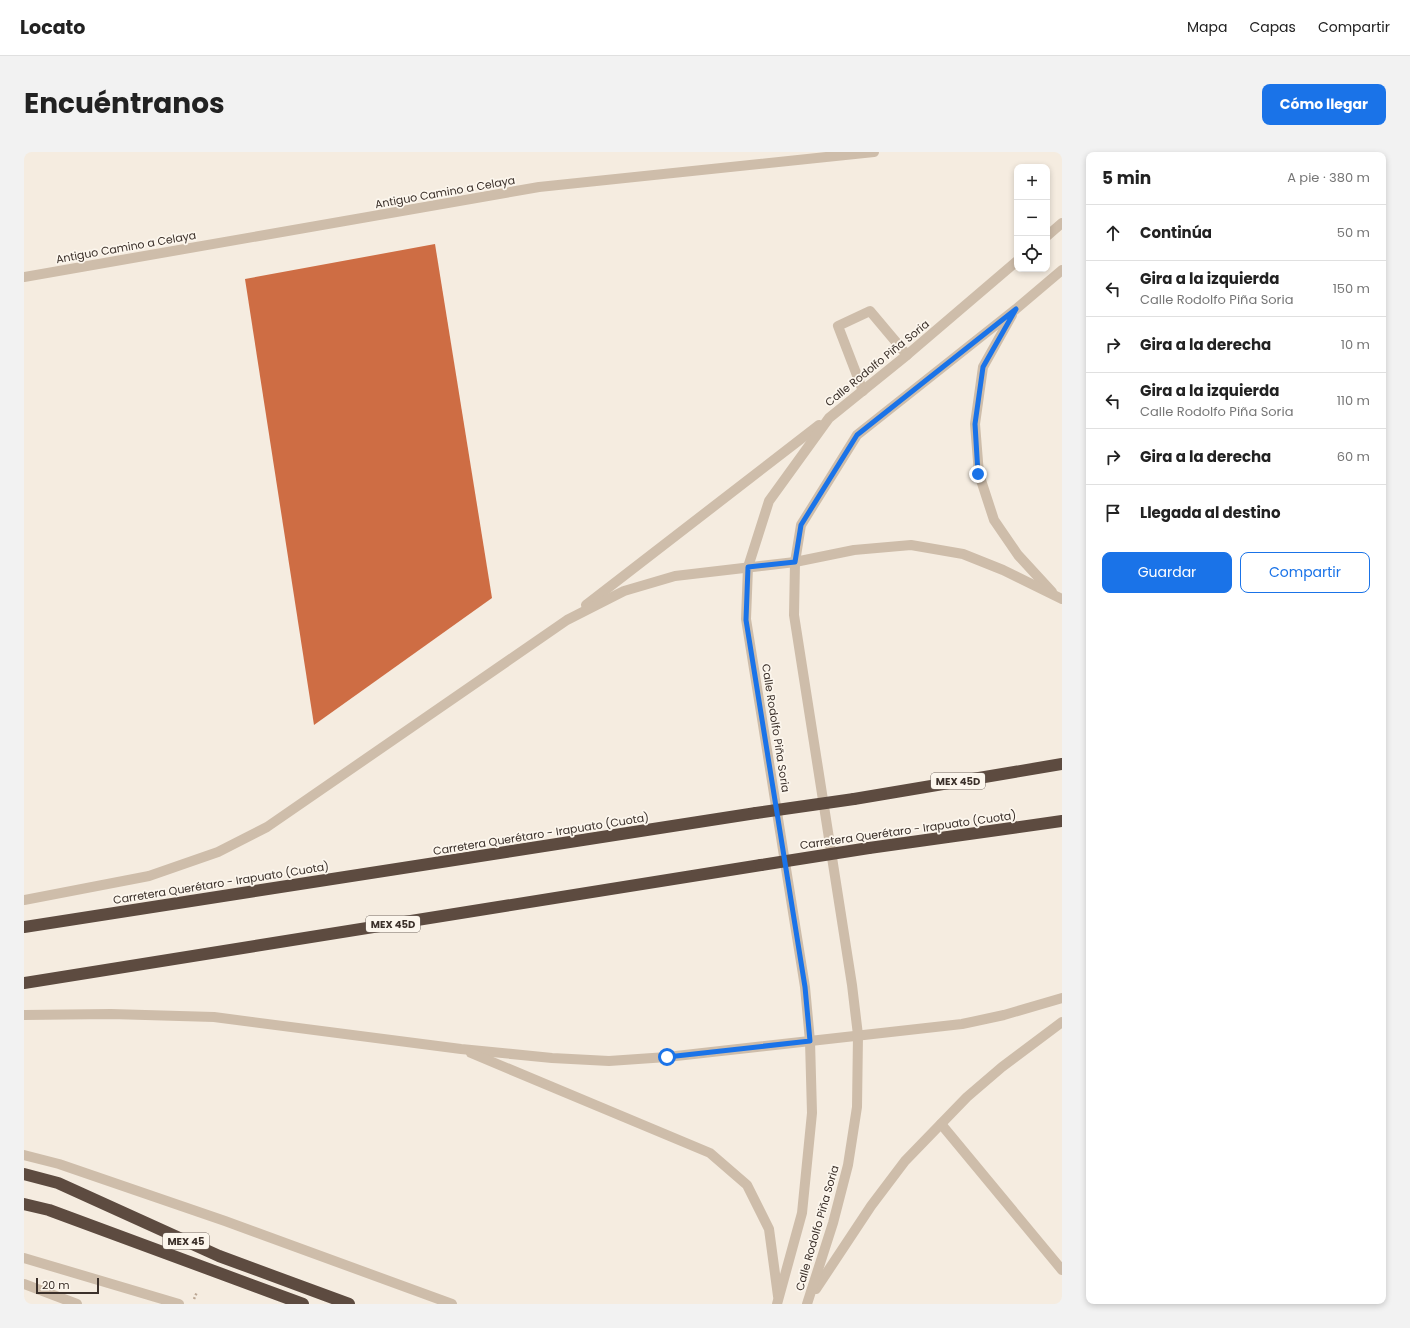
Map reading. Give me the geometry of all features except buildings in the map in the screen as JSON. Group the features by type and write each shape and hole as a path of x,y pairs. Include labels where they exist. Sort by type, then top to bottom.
{"highway":[{"name":"Carretera Querétaro - Irapuato (Cuota)","path":"24,927 854,798 1062,764"},
{"name":"Carretera Querétaro - Irapuato (Cuota)","path":"24,983 869,848 1062,821"},
{"name":"MEX 45","path":"24,1174 58,1183 219,1256 349,1304"},
{"name":"MEX 45","path":"24,1204 49,1210 303,1304"}],"street":[{"name":"Antiguo Camino a Celaya","path":"24,277 539,188 874,152"},
{"path":"1050,233 1062,223"},
{"name":"Calle Rodolfo Piña Soria","path":"778,1302 802,1213 812,1113 810,1041 805,987 746,620 748,567 769,501 829,418 907,355 1014,264"},
{"name":"Calle Rodolfo Piña Soria","path":"808,1302 833,1224 848,1165 857,1107 858,1035 852,985 794,615 795,562 801,525 857,435 1016,309 1062,270"},
{"path":"1016,309 983,367 975,424 978,474 994,520 1018,555 1059,597"},
{"path":"863,391 838,326 870,311 907,355"},
{"path":"24,900 149,876 218,852 260,831 567,620 829,418"},
{"path":"567,620 624,591 675,576 795,562 854,550 911,545 963,554 1003,570 1059,597"},
{"path":"24,1015 110,1014 214,1017 461,1049 552,1058 609,1061 667,1057 962,1024 1004,1015 1062,998"},
{"path":"808,1302 871,1206 905,1161 967,1097 996,1072 1062,1022"},
{"path":"461,1049 710,1153 748,1185 769,1229 778,1302"},
{"path":"941,1124 1062,1270"},
{"path":"24,1155 59,1164 225,1221 452,1304"},
{"path":"24,1258 179,1304"},
{"path":"24,1284 77,1304"}],"route":[{"path":"667,1057 810,1041 805,987 746,620 748,567 795,562 801,525 857,435 1016,309 983,367 975,424 978,474"}]}
